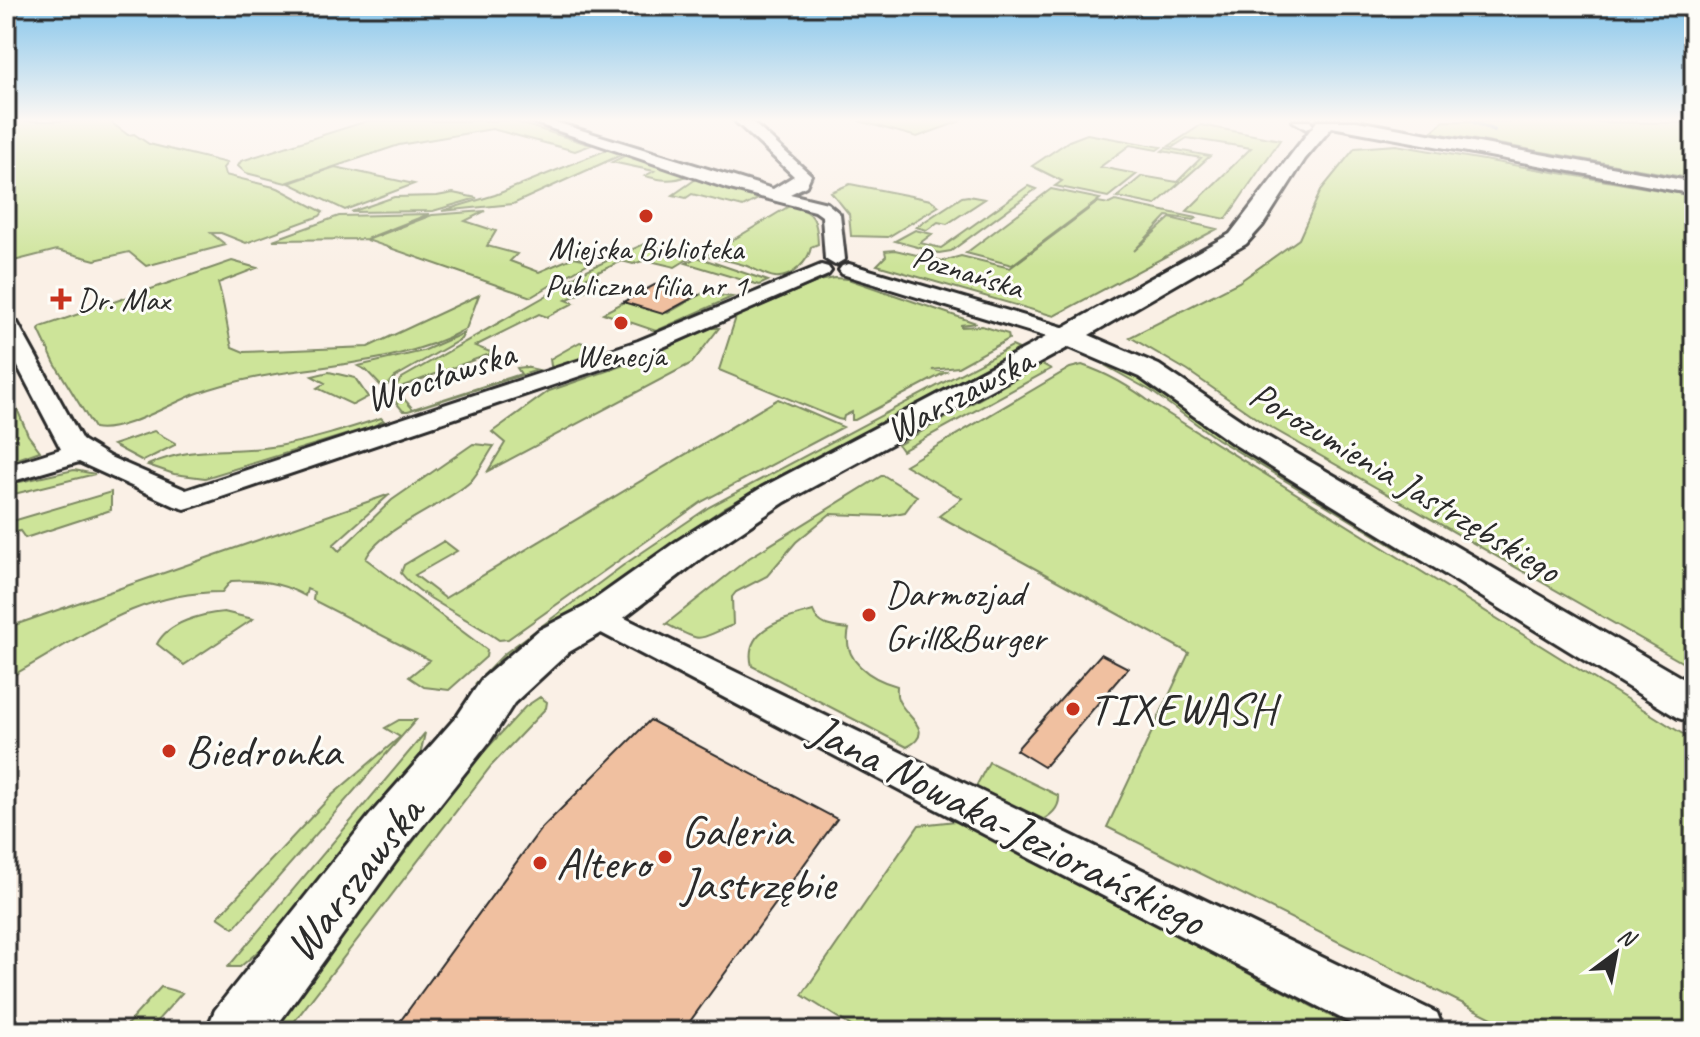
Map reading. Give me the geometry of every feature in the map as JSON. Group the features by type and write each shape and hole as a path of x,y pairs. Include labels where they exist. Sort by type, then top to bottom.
{"street":[{"path":"694,169 732,184 811,203 831,214 835,266"},
{"path":"775,195 800,182 803,175 797,169"},
{"name":"Warszawska","path":"236,1031 388,831 474,728 539,684 579,647 598,617 690,549 773,495 1068,336 1238,239 1250,229 1291,169"},
{"path":"1590,169 1694,188"},
{"name":"Poznańska","path":"835,266 1068,336"},
{"name":"Wrocławska","path":"6,322 71,445 185,500 646,346 835,266"},
{"name":"Porozumienia Jastrzębskiego","path":"1068,336 1149,371 1243,436 1694,706"},
{"path":"6,475 81,452"},
{"name":"Jana Nowaka-Jeziorańskiego","path":"598,617 1063,855 1419,1031"}],"green space":[{"path":"6,169 223,169 225,175 278,188 323,212 320,216 246,243 221,233 211,233 226,245 146,266 129,252 95,260 57,250 6,263"},
{"path":"242,169 326,169 286,183"},
{"path":"328,169 346,169 414,184 345,210 289,183"},
{"path":"558,169 589,169 513,204 442,211 495,195"},
{"path":"647,169 668,169 687,176 671,180 645,176 654,171"},
{"path":"1039,169 1113,169 1137,174 1108,197 1055,186 1062,181"},
{"path":"1190,169 1195,169 1155,205 1117,197 1142,176 1177,182"},
{"path":"1229,169 1260,169 1226,219 1187,211"},
{"path":"1338,169 1539,169 1694,196 1694,669 1263,423 1188,371 1130,337 1239,282 1299,239 1321,190"},
{"path":"1640,169 1694,169 1694,179"},
{"path":"696,179 760,198 743,207 692,194 686,198 673,195"},
{"path":"850,184 931,200 939,206 888,237 851,236 849,214 831,192"},
{"path":"1028,186 1036,189 951,251 939,253 895,241 915,230 932,234 920,243 941,248"},
{"path":"1051,189 1100,199 1012,265 966,253"},
{"path":"453,193 477,198 433,211 351,212 394,197"},
{"path":"962,197 985,199 947,224 938,222 927,230 916,227"},
{"path":"1115,201 1197,218 1167,216 1134,251 1170,218 1217,229 1054,316 877,265 886,256 885,251 895,250 943,261 961,256 1010,268 1098,202 1109,204"},
{"path":"791,205 805,210 813,218 818,244 811,247 807,258 793,272 781,277 771,276 744,265 706,256"},
{"path":"485,211 465,221 496,231 487,246 517,254 510,261 539,272 574,257 592,261 531,297 367,240 432,215"},
{"path":"429,214 366,239 273,240 339,216"},
{"path":"644,244 693,256 675,267 646,260 633,264 622,261 587,277 603,282 566,300 574,303 547,317 539,314 475,346 500,356 487,355 395,389 413,409 521,374 517,368 538,370 408,411 403,411 389,394 402,378 551,293 580,273"},
{"path":"697,257 768,281 759,285 686,263"},
{"path":"232,261 257,268 218,283 232,347 244,352 368,347 479,295 466,329 434,343 368,361 231,383 198,393 132,422 105,429 94,428 55,364 39,330 41,327"},
{"path":"848,279 976,323 961,327 982,326 1008,334 1009,339 958,367 932,370 946,372 855,420 852,420 852,412 843,420 838,419 719,370 736,317 819,281"},
{"path":"703,293 732,297 656,331 603,313 628,300 668,313"},
{"path":"710,328 719,328 692,363 488,471 505,443 492,432 549,391 647,357"},
{"path":"464,333 461,339 395,377 384,389 358,366 423,351"},
{"path":"580,342 607,351 555,368 551,366 550,359"},
{"path":"1012,346 1019,349 725,507 560,624 498,676 475,684 504,654 625,564 709,507"},
{"path":"1042,364 1051,369 902,451 898,445"},
{"path":"1111,364 1150,385 1210,428 1426,557 1413,558 1217,439 1151,391 1106,366"},
{"path":"1082,365 1128,387 1694,741 1694,1031 1501,1031 1498,1021 1107,827 1189,653 939,516 962,498 905,465 1070,368"},
{"path":"329,372 355,378 368,397 353,405 317,388 325,383 312,376"},
{"path":"778,399 843,427 703,501 508,639 499,640 433,600 401,573 404,565 444,541 457,551 415,575 445,598"},
{"path":"15,404 28,435 40,451 6,463 6,405"},
{"path":"381,418 384,421 371,427 205,478 174,474 148,465 181,454 291,444"},
{"path":"154,431 175,445 143,461 113,445"},
{"path":"473,444 494,446 470,482 384,538 366,559 487,650 486,657 449,690 424,687 409,677 430,660 313,600 314,592 307,589 305,596 279,585 250,581 231,581 222,592 190,594 134,609 83,634 6,679 6,628 390,494 333,545 339,551 392,500"},
{"path":"74,470 95,474 6,496 6,485"},
{"path":"883,475 917,496 905,512 885,516 830,514 796,542 767,576 736,592 732,597 733,625 700,638 666,624 749,558"},
{"path":"111,492 111,510 25,538 20,531 6,535 6,523"},
{"path":"813,611 823,623 849,629 849,650 854,659 868,673 897,686 901,705 919,729 916,741 907,747 752,666 753,642 760,634 779,622"},
{"path":"224,612 253,619 184,665 157,644 177,625 196,617"},
{"path":"540,697 547,702 546,708 491,766 287,1031 269,1031 471,766 525,707"},
{"path":"399,720 416,720 234,928 218,917 331,796 400,737 385,728"},
{"path":"425,733 420,755 262,948 240,967 228,967"},
{"path":"989,762 1059,796 1055,809 1036,823 973,792"},
{"path":"956,821 1359,1031 955,1031 937,1020 931,1031 859,1031 802,995 919,825"},
{"path":"161,987 182,993 148,1031 121,1031"}],"building":[{"path":"658,283 698,295 663,314 623,302"},
{"name":"TIXEWASH","path":"1101,654 1128,668 1044,767 1016,750"},
{"name":"Galeria Jastrzębie","path":"650,720 837,819 683,1031 393,1031 540,830"}],"place":[{"name":"Miejska Biblioteka Publiczna filia nr 1","path":"646,216"},
{"name":"Dr. Max","path":"61,299"},
{"name":"Wenecja","path":"621,323"},
{"name":"Darmozjad Grill&Burger","path":"869,615"},
{"name":"TIXEWASH","path":"1073,709"},
{"name":"Biedronka","path":"169,751"},
{"name":"Galeria Jastrzębie","path":"665,857"},
{"name":"Altero","path":"540,863"}]}
